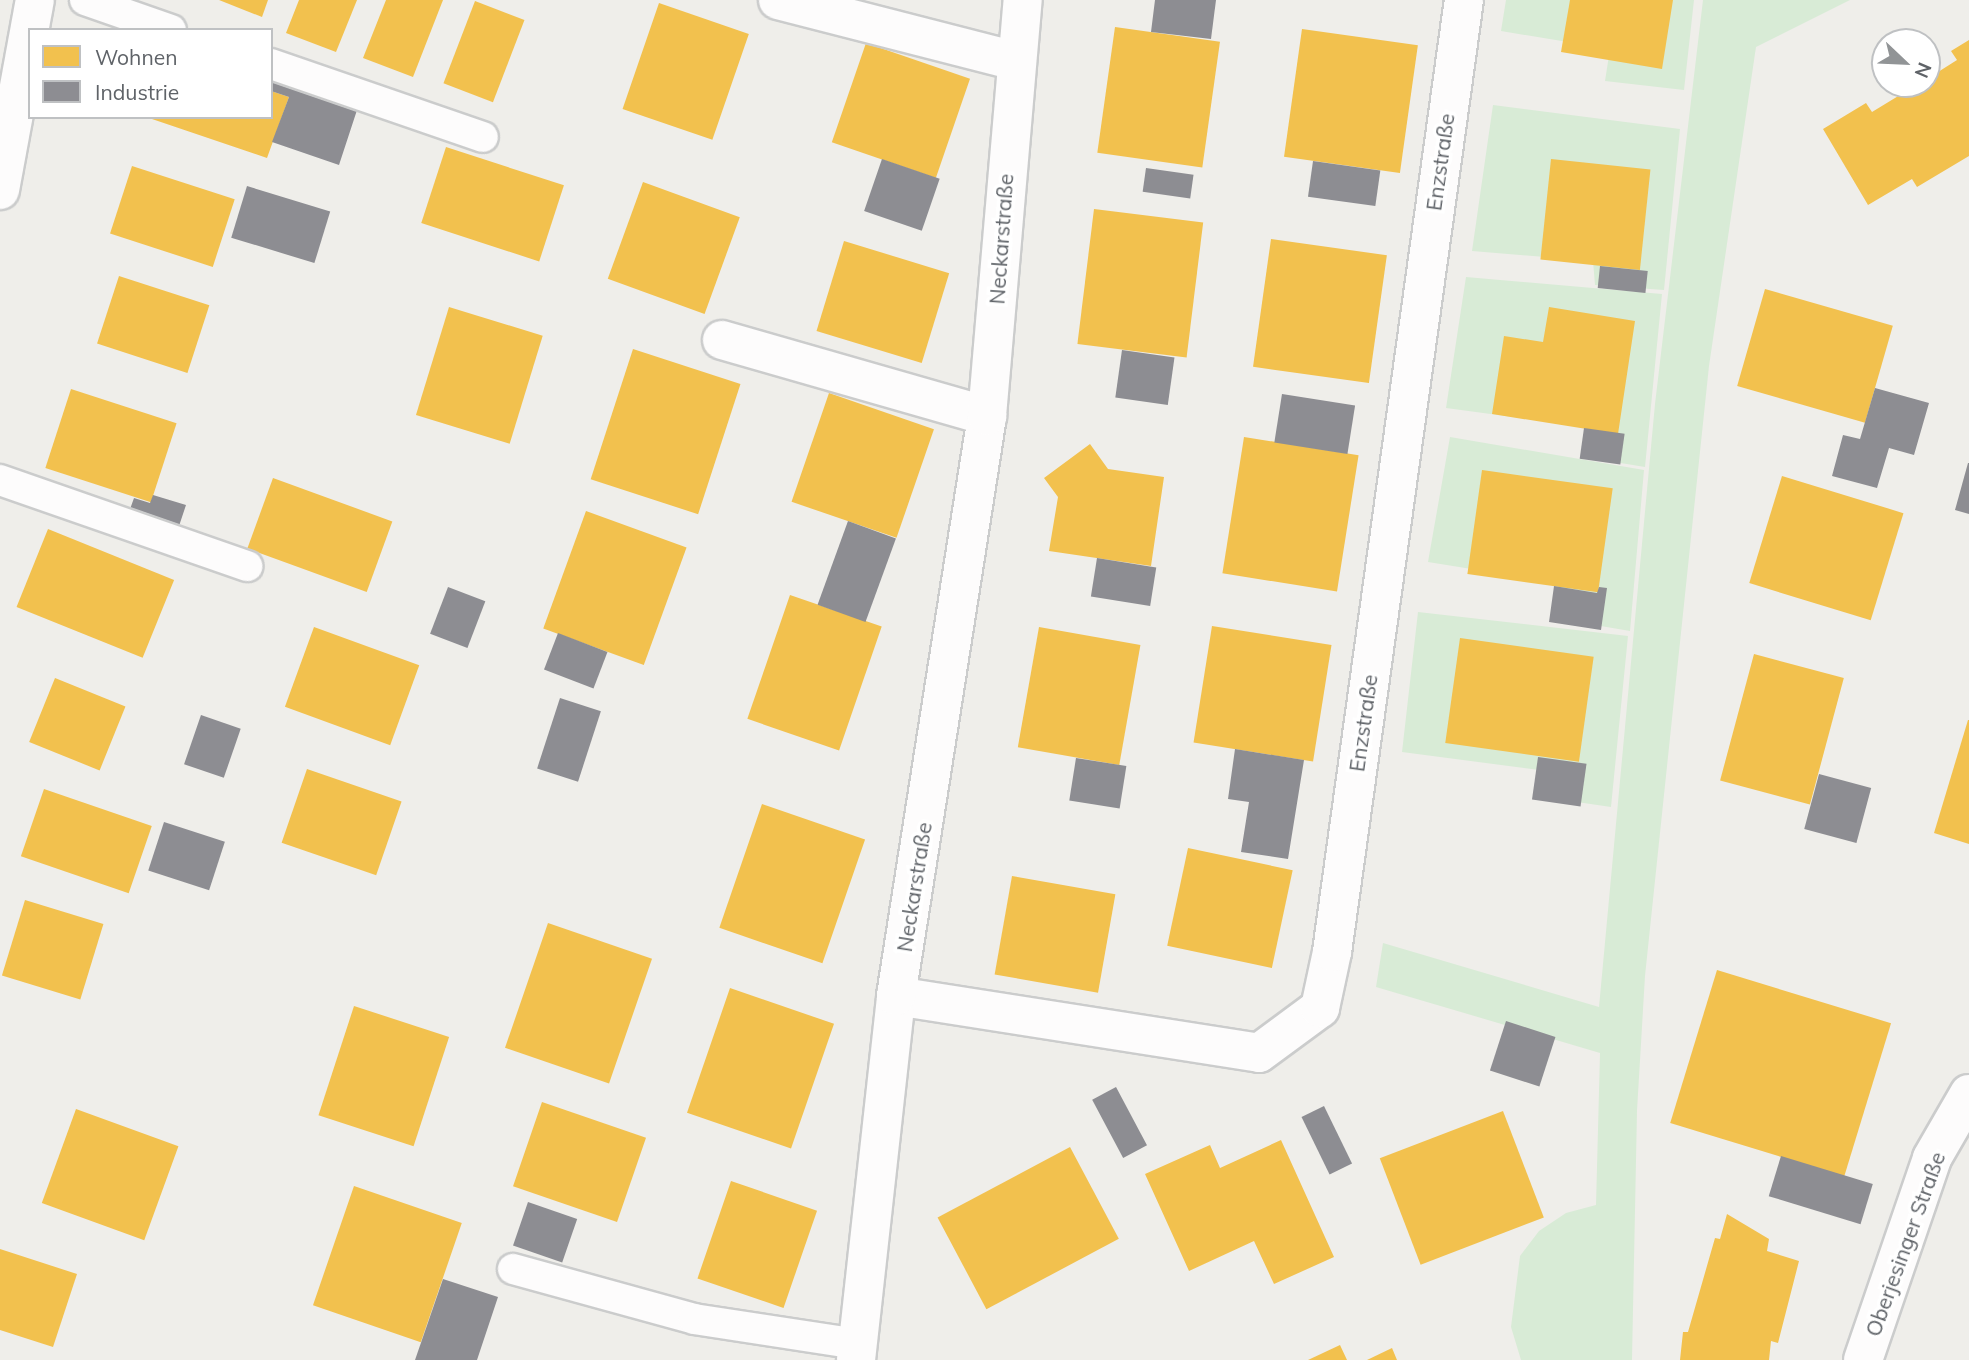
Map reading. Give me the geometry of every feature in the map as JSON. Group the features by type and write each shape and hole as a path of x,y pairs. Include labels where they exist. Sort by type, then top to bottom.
{"street":[{"path":"29,28 35,0"},
{"path":"778,0 1015,61"},
{"name":"Neckarstraße","path":"857,1352 897,996 987,416 1015,61 1023,0"},
{"name":"Enzstraße","path":"897,996 1259,1053 1320,1008 1332,952 1464,0"},
{"path":"1,171 28,35"},
{"path":"722,340 987,416"},
{"name":"Oberjesinger Straße","path":"1863,1360 1932,1158 1969,1094"}],"lane":[{"path":"85,0 165,28"},
{"path":"273,65 483,137"},
{"path":"0,480 247,566"},
{"path":"513,1269 694,1319 857,1352"}],"green space":[{"path":"1506,0 1694,0 1684,90 1605,81 1610,49 1501,31"},
{"path":"1703,0 1850,0 1756,47 1709,366 1645,976 1637,1111 1632,1360 1521,1360 1511,1327 1520,1256 1539,1231 1566,1213 1596,1205 1600,1053 1376,987 1383,943 1599,1007 1655,404"},
{"path":"1493,105 1680,129 1664,290 1595,285 1593,261 1472,251"},
{"path":"1466,277 1662,294 1645,467 1584,457 1588,427 1446,408"},
{"path":"1450,437 1644,470 1630,631 1554,618 1558,583 1428,562"},
{"path":"1418,612 1628,636 1611,807 1536,796 1539,770 1402,752"}],"building: Wohnen":[{"path":"219,0 268,0 262,17"},
{"path":"299,0 357,0 336,52 286,33"},
{"path":"386,0 443,0 413,77 363,58"},
{"path":"1570,0 1673,0 1662,69 1561,52"},
{"path":"475,1 524,20 493,102 443,83"},
{"path":"659,3 749,34 712,140 623,109"},
{"path":"1115,27 1220,42 1202,168 1097,153"},
{"path":"1302,29 1418,45 1400,173 1284,157"},
{"path":"1969,40 1969,156 1917,187 1912,179 1868,205 1823,129 1866,103 1872,112 1895,98 1941,98 1941,70 1957,60 1951,51"},
{"path":"866,43 970,79 936,178 832,142"},
{"path":"273,92 289,97 267,158 152,119 273,119"},
{"path":"446,147 564,185 539,261 421,223"},
{"path":"1551,159 1650,169 1640,270 1540,259"},
{"path":"132,166 235,199 213,267 110,234"},
{"path":"643,182 740,217 705,314 608,279"},
{"path":"1094,209 1203,222 1187,357 1077,344"},
{"path":"1271,239 1387,255 1369,383 1253,367"},
{"path":"844,241 949,273 922,363 817,331"},
{"path":"119,276 209,305 187,373 97,344"},
{"path":"1765,289 1893,326 1865,423 1737,386"},
{"path":"449,307 543,336 510,444 416,415"},
{"path":"1549,307 1635,321 1618,434 1492,414 1504,336 1543,342"},
{"path":"633,349 740,384 698,514 591,479"},
{"path":"71,389 177,423 151,502 45,468"},
{"path":"829,393 934,429 897,538 792,502"},
{"path":"1244,437 1359,455 1337,591 1222,573"},
{"path":"1090,444 1108,469 1164,477 1151,566 1049,551 1058,497 1044,478"},
{"path":"1482,470 1613,488 1598,592 1467,574"},
{"path":"1782,476 1903,513 1871,620 1749,583"},
{"path":"273,478 392,521 367,592 247,548"},
{"path":"586,511 687,548 644,665 543,628"},
{"path":"48,529 174,580 143,658 17,607"},
{"path":"790,595 882,627 839,750 747,719"},
{"path":"1212,626 1332,645 1313,761 1194,743"},
{"path":"314,627 419,665 390,745 285,707"},
{"path":"1039,627 1140,645 1119,765 1018,747"},
{"path":"1460,638 1594,657 1579,762 1445,743"},
{"path":"1754,654 1844,678 1810,805 1720,781"},
{"path":"55,678 125,706 100,770 29,742"},
{"path":"1969,720 1969,844 1934,833"},
{"path":"307,769 402,802 376,875 282,843"},
{"path":"44,789 152,826 129,893 21,856"},
{"path":"762,804 865,839 822,963 719,928"},
{"path":"1188,848 1293,870 1272,968 1167,946"},
{"path":"1012,876 1115,894 1098,993 995,974"},
{"path":"25,900 103,924 80,1000 2,976"},
{"path":"548,923 652,959 609,1084 505,1048"},
{"path":"1717,970 1891,1023 1844,1176 1670,1123"},
{"path":"730,988 834,1024 791,1149 687,1113"},
{"path":"354,1006 449,1037 414,1146 318,1115"},
{"path":"542,1102 646,1138 617,1222 513,1186"},
{"path":"76,1109 178,1146 144,1240 42,1203"},
{"path":"1503,1111 1544,1217 1421,1265 1380,1158"},
{"path":"1281,1140 1334,1257 1274,1284 1254,1241 1189,1271 1145,1174 1210,1145 1220,1168"},
{"path":"1070,1147 1119,1239 986,1309 938,1217"},
{"path":"731,1181 817,1211 784,1308 697,1278"},
{"path":"354,1186 462,1223 421,1342 313,1305"},
{"path":"1727,1214 1769,1239 1767,1251 1799,1261 1778,1343 1771,1341 1769,1360 1680,1360 1683,1332 1688,1332 1715,1238 1720,1239"},
{"path":"0,1249 77,1274 53,1347 0,1330"},
{"path":"1340,1345 1347,1360 1308,1360"},
{"path":"1392,1348 1397,1360 1367,1360"}],"building: Industrie":[{"path":"1155,0 1216,0 1211,39 1151,32"},
{"path":"273,75 359,104 339,165 272,142 289,97 273,92"},
{"path":"882,159 940,179 922,231 864,211"},
{"path":"1313,161 1380,170 1375,206 1308,197"},
{"path":"1146,168 1194,175 1190,198 1143,192"},
{"path":"247,186 330,211 314,263 231,238"},
{"path":"1600,266 1648,271 1645,293 1598,288"},
{"path":"1122,350 1174,357 1168,405 1115,398"},
{"path":"1875,388 1929,403 1914,455 1889,448 1877,488 1832,476 1843,435 1860,439"},
{"path":"1282,394 1355,406 1347,454 1274,442"},
{"path":"1584,428 1625,434 1620,464 1580,459"},
{"path":"1969,463 1969,514 1955,510"},
{"path":"153,495 186,505 178,529 129,512 134,498 150,503"},
{"path":"848,521 896,538 865,622 818,605"},
{"path":"1097,558 1156,567 1150,606 1091,597"},
{"path":"1554,586 1597,593 1599,587 1607,588 1601,630 1549,622"},
{"path":"448,587 485,601 467,648 430,634"},
{"path":"558,633 607,652 594,688 544,669"},
{"path":"560,698 601,711 578,782 537,768"},
{"path":"201,715 241,729 224,778 184,764"},
{"path":"1235,749 1304,760 1288,859 1241,852 1249,802 1228,799"},
{"path":"1538,757 1587,764 1581,806 1532,800"},
{"path":"1076,758 1126,766 1120,808 1069,800"},
{"path":"1819,774 1871,788 1856,843 1804,829"},
{"path":"164,822 225,842 209,890 148,871"},
{"path":"1506,1021 1555,1037 1539,1087 1490,1070"},
{"path":"1116,1087 1147,1145 1123,1158 1092,1100"},
{"path":"1324,1106 1352,1164 1330,1174 1302,1117"},
{"path":"1781,1156 1873,1184 1861,1224 1769,1196"},
{"path":"528,1202 577,1219 562,1262 513,1245"},
{"path":"443,1279 498,1297 477,1360 415,1360"}]}
